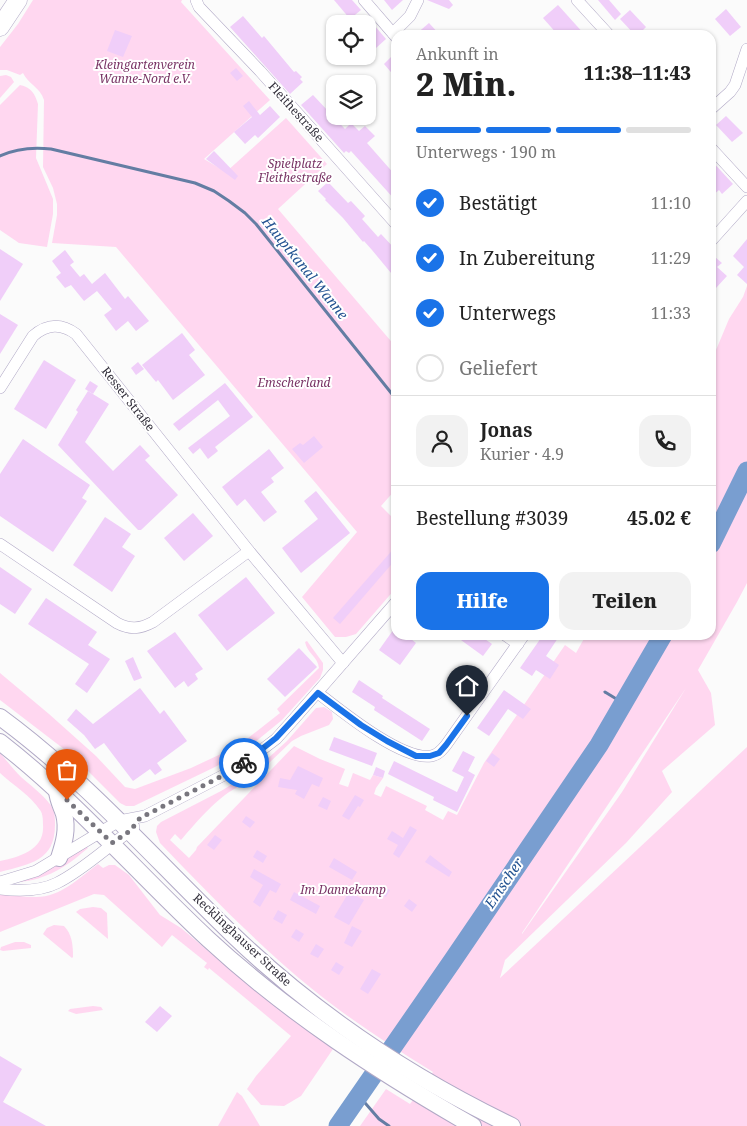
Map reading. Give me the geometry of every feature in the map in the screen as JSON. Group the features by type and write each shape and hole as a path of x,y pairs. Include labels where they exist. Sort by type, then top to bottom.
{"main road":[{"path":"0,27 18,0"},
{"name":"Recklinghauser Straße","path":"0,717 47,753 96,798 240,941 363,1050"},
{"name":"Recklinghauser Straße","path":"0,742 101,832 202,933 242,969 292,1008 363,1050 473,1126"},
{"path":"57,791 58,802 64,816 66,833 59,858"},
{"name":"Recklinghauser Straße","path":"398,1073 512,1126"}],"street":[{"name":"Fleithestraße","path":"196,0 199,7 260,71 391,218"},
{"path":"364,0 391,32"},
{"path":"398,30 410,16 418,0"},
{"path":"577,0 604,30"},
{"path":"716,105 735,86 747,49"},
{"path":"716,153 747,187"},
{"path":"716,235 747,200"},
{"name":"Resser Straße","path":"0,388 33,336 40,330 50,326 60,326 76,334 248,551 343,663"},
{"path":"0,544 117,623 135,629 145,627 154,622 248,551"},
{"path":"0,882 36,872 101,832 124,826 140,818 226,774 255,755 276,738 318,693 391,608"},
{"path":"318,693 355,721 387,741 416,756 434,756 446,745 521,640"},
{"path":"0,889 32,889 56,883 71,875 112,843 124,826"}],"green space":[{"path":"33,0 182,0 181,2 270,100 204,159 226,172 286,118 327,164 278,209 391,341 391,495 381,506 391,516 391,594 356,634 346,637 335,637 302,597 357,532 116,247 52,243 57,204 53,188 43,167 44,100 40,92 23,73 20,75 7,70 0,70 0,47 18,24"},
{"path":"6,75 11,77 14,82 0,98 0,76"},
{"path":"20,85 27,87 32,92 38,104 36,158 53,199 53,214 47,247 19,243 0,230 0,105"},
{"path":"747,286 747,583 716,639 716,350 729,319 743,297"},
{"name":"Im Dannekamp","path":"583,640 715,640 698,670 711,693 715,725 662,771 672,792 626,843 505,960 500,978 747,747 747,1126 360,1126 386,1089 410,1104 433,1072 340,1011 271,954 160,843 156,832 157,826 161,822 221,791 254,771 287,741 316,708 324,707 332,712 333,719 329,725 292,741 246,785 238,787 220,799 181,840 175,834 170,840 189,858 197,847 294,746 345,769 339,784 348,787 353,773 370,780 373,775 383,778 374,794 381,797 386,786 427,806 425,810 443,820 448,811 457,815 484,763 565,645 576,653","holes":["686,688 622,792 522,933"]},
{"path":"307,641 323,663 323,670 320,678 282,720 248,748 215,767 134,806 126,806 120,803 73,756 0,700 0,673 96,756 125,787 135,789 191,768 238,746 280,713 277,709 319,668 317,661 306,646 305,642"},
{"path":"0,753 18,774 43,796 51,806 55,825 54,837 46,854 31,863 0,872 0,861 29,851 40,841 43,834 43,819 42,813 27,795 0,773"},
{"path":"85,845 88,848 56,871 28,881 18,882"},
{"path":"98,864 103,868 115,865 129,875 160,915 181,928 238,976 333,1049 301,1096 284,1106 261,1105 247,1089 291,1036 209,968 208,970 204,967 207,963 172,935 162,947 104,895 94,894 0,932 0,894 36,897 54,894 69,886"},
{"path":"101,908 107,913 108,939 76,912 80,909"},
{"path":"54,925 64,926 69,933 72,944 72,958 43,934 47,928"},
{"path":"15,942 24,942 31,945 31,948 0,950 1,947"},
{"path":"93,1006 101,1007 103,1010 76,1014 68,1011 70,1009"},
{"path":"237,1092 242,1096 260,1126 218,1126"}],"building":[{"path":"334,0 352,0 361,10 355,15 347,15"},
{"path":"384,0 403,0 392,10"},
{"path":"427,0 449,0 453,5 449,9"},
{"path":"598,0 609,0 621,14 615,20"},
{"path":"558,5 580,30 554,30 543,18"},
{"path":"726,9 741,27 730,36 715,19"},
{"path":"630,10 646,27 643,30 630,30 620,19"},
{"path":"243,16 262,38 264,36 294,72 296,71 302,77 300,79 303,82 290,94 230,27"},
{"path":"429,23 435,30 421,30"},
{"path":"376,27 386,39 376,48"},
{"path":"115,30 132,36 123,57 107,51"},
{"path":"391,57 391,72 384,64"},
{"path":"236,68 243,76 237,81 230,73"},
{"path":"313,95 326,109 326,125 341,125 345,129 349,125 353,125 359,131 365,126 375,136 367,143 391,170 391,195 351,151 344,153 301,105"},
{"path":"249,101 260,115 270,106 280,117 258,138 255,135 245,144 234,132 252,117 243,106"},
{"path":"726,116 743,133 732,142 716,125"},
{"path":"214,151 238,176 235,180 206,159"},
{"path":"716,165 733,184 722,194 719,190 716,193"},
{"path":"328,182 348,203 351,201 365,216 362,219 378,237 381,234 391,245 391,273 364,241 318,191"},
{"path":"747,239 747,284 737,275 744,267 733,256"},
{"path":"0,249 23,264 0,301"},
{"path":"65,250 74,262 70,265 80,277 84,274 92,284 105,273 125,299 128,296 149,321 136,331 128,321 116,331 104,315 112,309 97,291 84,301 71,285 65,288 56,277 61,273 52,261"},
{"path":"716,258 722,263 717,267 727,276 716,288"},
{"path":"0,314 18,325 0,354"},
{"path":"182,333 195,350 189,355 205,375 173,400 158,380 156,382 142,365"},
{"path":"44,360 76,380 46,429 14,409"},
{"path":"138,362 144,369 136,375 131,368"},
{"path":"90,381 98,386 93,394 85,389"},
{"path":"225,383 253,417 215,447 218,451 208,459 200,448 193,454 188,448 230,416 218,400 179,431 173,424"},
{"path":"88,391 109,404 85,442 113,471 140,445 150,456 145,460 178,495 141,530 138,530 58,445"},
{"path":"314,436 323,447 304,463 292,449 300,443 303,445"},
{"path":"23,439 90,485 82,498 87,501 53,552 0,516 0,474"},
{"path":"269,449 284,468 271,478 274,482 261,492 277,512 264,522 245,499 237,506 222,487"},
{"path":"316,491 350,533 301,573 282,548 318,519 304,501"},
{"path":"193,513 213,536 184,561 164,538"},
{"path":"105,517 131,534 122,547 135,556 112,592 73,565"},
{"path":"391,552 391,565 340,624 333,618"},
{"path":"0,567 32,589 15,614 0,604"},
{"path":"246,577 275,613 227,651 198,615"},
{"path":"46,598 97,632 88,645 110,659 87,693 75,684 89,664 28,624"},
{"path":"175,632 203,669 195,674 198,679 188,687 184,681 175,688 147,651"},
{"path":"391,633 391,640 412,640 416,643 400,665 379,650"},
{"path":"461,640 486,640 492,644 483,656"},
{"path":"540,640 557,640 546,656 559,665 550,679 536,670 532,676 520,668"},
{"path":"299,648 317,667 285,697 267,679"},
{"path":"133,657 142,678 134,681 125,661"},
{"path":"359,680 383,696 382,698 430,729 422,741 374,710 375,707 352,692"},
{"path":"140,688 160,714 164,710 187,741 157,763 162,770 155,775 150,769 133,781 104,743 95,749 84,735 67,720 76,709 93,724"},
{"path":"504,690 531,709 523,719 508,709 489,736 477,728"},
{"path":"334,737 377,753 372,766 329,750"},
{"path":"463,751 475,757 468,771 475,775 457,812 433,800 434,797 388,774 394,761 457,792 464,777 452,771"},
{"path":"492,753 500,759 494,767 486,761"},
{"path":"298,766 323,778 319,787 312,784 304,799 295,794 297,790 278,787 280,778 290,780"},
{"path":"376,767 385,771 383,778 373,775"},
{"path":"355,795 364,800 349,820 342,816"},
{"path":"323,797 331,801 327,810 318,806"},
{"path":"246,816 255,822 250,828 242,822"},
{"path":"410,826 417,830 399,858 393,854 398,845 387,839 392,831 403,838"},
{"path":"215,835 222,840 214,850 207,845"},
{"path":"257,850 267,856 263,863 253,857"},
{"path":"430,855 452,872 449,877 425,862"},
{"path":"334,858 357,872 352,880 329,867"},
{"path":"254,869 281,884 276,893 270,890 260,907 253,902 263,885 250,877"},
{"path":"380,885 390,890 386,897 376,892"},
{"path":"294,892 320,906 316,914 290,900"},
{"path":"349,892 364,900 349,925 334,917"},
{"path":"409,899 417,905 412,912 404,906"},
{"path":"278,910 287,915 282,924 273,919"},
{"path":"352,926 362,931 352,947 344,943"},
{"path":"296,929 304,934 299,942 291,937"},
{"path":"316,944 324,949 318,958 310,954"},
{"path":"336,962 344,967 339,975 331,970"},
{"path":"372,969 381,974 368,994 360,989"},
{"path":"160,1006 172,1016 157,1032 145,1022"},
{"path":"0,1056 22,1069 3,1102 46,1126 0,1126"}],"waterway":[{"name":"Hauptkanal Wanne","path":"0,156 25,149 51,149 195,183 214,191 245,213 256,224 391,393"},
{"name":"Emscher","path":"716,534 747,471"},
{"name":"Emscher","path":"338,1126 599,745 660,640"},
{"name":"Hauptkanal Wanne","path":"605,692 623,703"},
{"path":"359,1096 379,1119 389,1126"}],"way so far":[{"path":"67,800 112,843 130,831 140,818 244,763"}],"route":[{"path":"244,763 276,738 318,693 361,725 416,756 434,756 439,753 467,716"}],"park label":[{"name":"Kleingartenverein Wanne-Nord e.V.","path":"145,72"},
{"name":"Spielplatz Fleithestraße","path":"295,171"},
{"name":"Emscherland","path":"294,383"}]}
